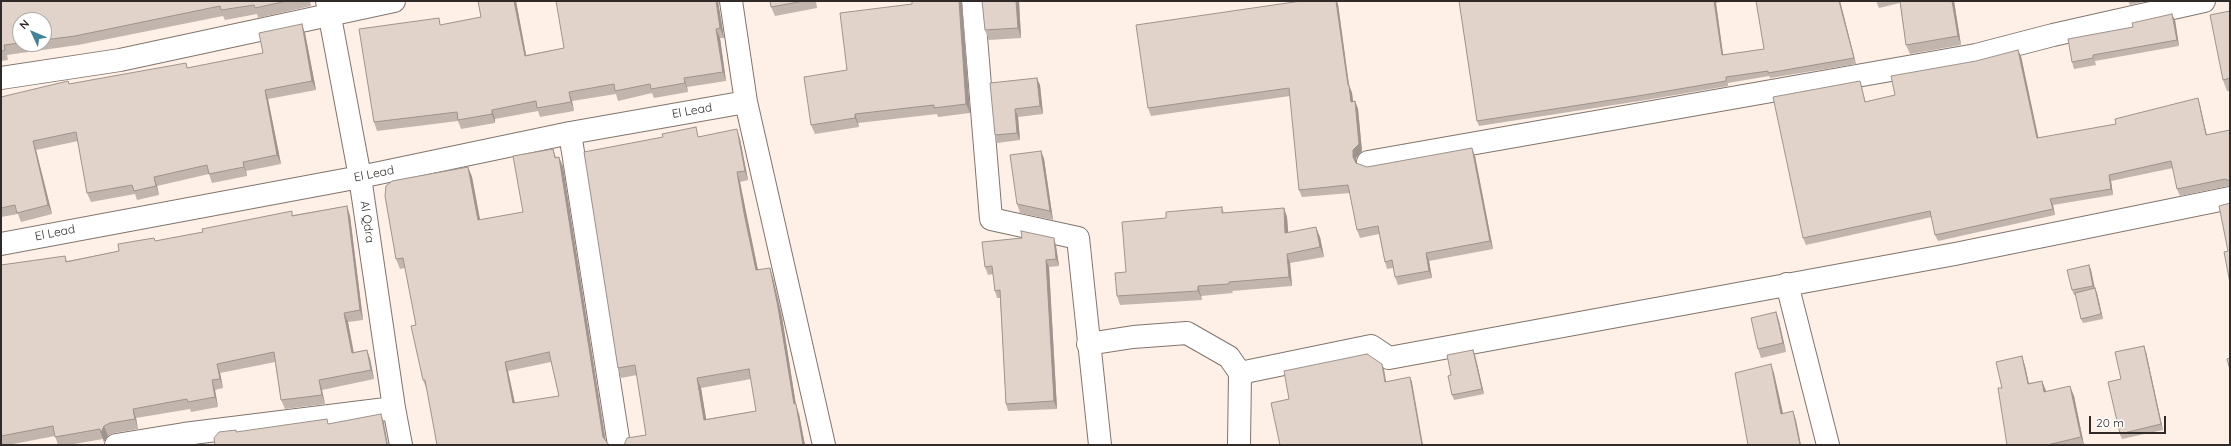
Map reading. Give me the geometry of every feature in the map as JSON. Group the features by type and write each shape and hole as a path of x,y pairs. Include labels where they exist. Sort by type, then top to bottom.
{"street":[{"path":"1,78 120,60 328,8 394,1"},
{"path":"730,1 746,102 824,445"},
{"path":"973,1 991,219 1078,238 1088,344 1100,445"},
{"path":"1368,162 1976,56 2053,35 2204,1"},
{"name":"Al Qdra","path":"328,8 360,177 394,408 401,445"},
{"name":"El Lead","path":"1,244 360,177 570,133 746,102"},
{"path":"570,133 619,445"},
{"path":"1240,373 1371,346 1389,358 1955,254 2230,198"},
{"path":"1787,284 1828,445"},
{"path":"1088,344 1133,336 1187,333 1229,357 1240,373 1239,445"},
{"path":"116,445 185,440 394,408"}],"building":[{"path":"1,1 287,1 255,8 254,5 221,10 220,6 75,36 52,39 52,12 12,12 12,44 4,45 5,50 1,51"},
{"path":"478,1 514,1 525,56 564,48 556,1 716,1 720,28 716,29 723,72 684,78 685,83 651,89 650,84 615,91 614,84 569,92 571,102 537,108 536,101 492,110 492,114 458,120 457,112 374,122 359,29 439,18 440,25 481,17"},
{"path":"770,1 804,1 771,7"},
{"path":"912,1 959,1 966,104 934,108 934,105 855,114 855,118 811,125 804,77 847,70 840,13 912,4"},
{"path":"982,1 1016,1 1018,28 985,30"},
{"path":"1301,1 1336,1 1351,102 1355,101 1359,144 1353,150 1353,157 1356,163 1367,167 1472,148 1490,241 1426,253 1429,271 1395,277 1392,260 1385,262 1378,226 1357,230 1348,185 1299,190 1289,88 1148,108 1136,25"},
{"path":"1459,1 1714,1 1722,55 1764,49 1756,1 1839,1 1854,58 1768,73 1768,71 1726,77 1726,81 1477,121"},
{"path":"1900,1 1952,1 1958,36 1906,45"},
{"path":"2230,11 2230,78 2223,80 2210,15"},
{"path":"2172,14 2177,40 2093,55 2093,58 2072,62 2068,39 2133,27 2132,23"},
{"path":"302,24 312,81 265,90 277,155 243,162 244,167 209,174 207,165 154,177 156,186 134,191 132,185 87,193 76,132 33,141 48,205 17,213 15,205 1,208 1,97 68,81 69,84 186,63 187,68 263,53 259,33"},
{"path":"2018,50 2037,138 2116,124 2115,119 2198,98 2206,135 2230,130 2230,181 2225,179 2177,189 2171,161 2109,175 2111,189 2050,199 2053,209 1935,235 1930,211 1803,238 1773,97 1860,81 1865,102 1895,95 1891,76 1976,61"},
{"path":"1037,78 1040,106 1015,109 1017,133 995,135 990,83"},
{"path":"696,127 698,137 737,129 745,171 737,172 744,213 756,270 770,268 794,404 796,404 803,445 624,445 627,438 646,435 635,365 618,368 584,152 663,137 662,134","holes":["749,369 756,411 704,420 697,378"]},
{"path":"553,149 555,158 559,157 603,437 609,445 437,445 425,380 423,380 411,326 416,325 403,258 396,259 385,196 386,186 392,181 468,167 478,220 523,212 513,156","holes":["549,352 559,396 513,403 505,362"]},
{"path":"1041,151 1050,211 1017,204 1010,155"},
{"path":"2230,203 2230,283 2224,252 2228,251 2219,206"},
{"path":"347,206 360,310 344,313 352,353 367,350 371,370 319,380 322,395 281,400 274,352 217,364 220,379 212,380 215,397 188,402 187,399 133,409 135,419 110,423 104,426 101,433 100,429 55,437 53,426 1,436 1,265 65,256 66,262 119,251 118,244 154,238 155,241 203,232 202,229 292,211 292,216"},
{"path":"1222,207 1222,213 1284,208 1285,233 1316,227 1320,247 1287,254 1289,277 1198,286 1198,291 1117,296 1115,273 1126,272 1122,222 1166,218 1166,212"},
{"path":"1021,231 1054,238 1056,259 1046,260 1054,401 1006,404 1000,290 995,291 992,266 985,267 982,242 1022,238"},
{"path":"2089,265 2093,286 2072,290 2067,270"},
{"path":"2095,288 2101,314 2081,319 2075,293"},
{"path":"1776,312 1783,343 1758,349 1751,318"},
{"path":"2144,346 2161,424 2120,434 2108,382 2121,379 2115,352"},
{"path":"1473,350 1482,389 1452,395 1448,376 1451,375 1447,355"},
{"path":"1367,354 1382,364 1385,382 1410,377 1422,445 1280,445 1271,403 1289,399 1284,371"},
{"path":"2022,356 2028,384 2042,381 2044,392 2070,386 2081,437 2047,445 2007,445 1998,388 2002,388 1996,362"},
{"path":"2230,358 2230,370 2227,359"},
{"path":"1771,364 1781,414 1793,411 1800,445 1748,445 1735,373"},
{"path":"381,414 387,445 215,445 214,438 219,432 236,430 236,432 327,419 328,424"}]}
